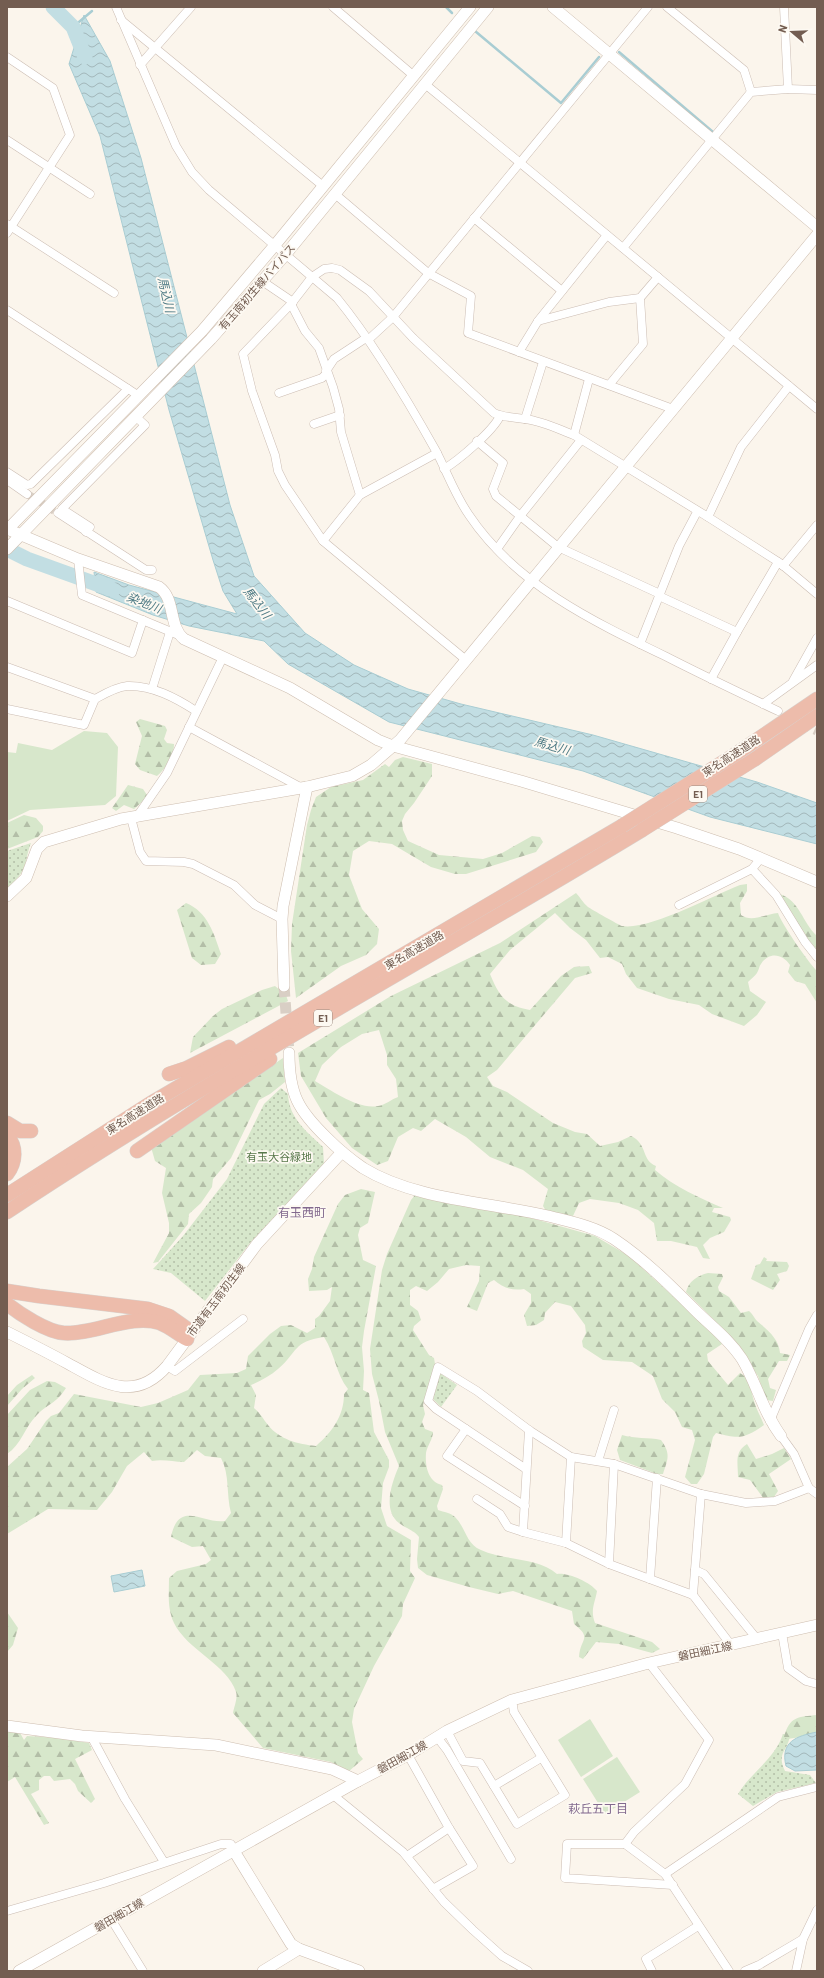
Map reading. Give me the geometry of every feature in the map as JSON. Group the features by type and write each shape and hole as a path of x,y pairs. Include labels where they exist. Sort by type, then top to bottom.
{"highway":[{"name":"東名高速道路","path":"7,1195 151,1103 507,896 622,826 736,754 817,699"},
{"name":"東名高速道路","path":"7,1212 158,1116 359,997 514,908 642,830 755,759 817,716"},
{"path":"169,1074 187,1068 331,997"},
{"path":"137,1151 359,997"},
{"path":"7,1123 20,1131 31,1131"},
{"path":"7,1135 12,1141 14,1160 7,1174"},
{"path":"7,1291 148,1309 169,1316 189,1335"},
{"path":"7,1304 41,1325 59,1332 73,1333 151,1321 189,1335"}],"street":[{"path":"116,7 176,146 192,172 209,190 337,298 367,339 436,453 469,516 497,549 530,581 545,592 640,644 778,711"},
{"path":"140,65 191,7"},
{"path":"333,7 414,76"},
{"name":"有玉南初生線バイパス","path":"7,529 202,331 324,186 470,7"},
{"name":"有玉南初生線バイパス","path":"7,549 208,342 286,254 488,7"},
{"path":"553,7 817,227"},
{"path":"279,393 322,378 334,359 367,339 393,317 648,7"},
{"path":"667,7 744,70 751,92"},
{"path":"782,8 788,89"},
{"path":"121,20 324,186"},
{"path":"7,57 50,85 70,133 70,137 8,228 114,293"},
{"path":"425,84 817,409"},
{"path":"623,248 751,92 788,89 817,90"},
{"path":"7,140 90,194"},
{"path":"335,194 428,273 471,296 468,333 589,379 674,409"},
{"path":"474,218 562,291"},
{"path":"519,352 538,321 607,235"},
{"path":"7,896 26,878 37,850 44,842 108,822 304,787 352,776 364,770 396,743 817,235"},
{"path":"466,660 323,541 285,486 278,471 275,455 252,391 243,354 292,303 312,277 324,269 332,268 340,270 369,291 393,317 467,389 494,413 500,416 525,418 553,426 574,435 708,517 781,564 817,594"},
{"path":"538,321 609,302 640,298 658,277"},
{"path":"262,281 292,303 305,331 319,348 333,387 340,415 341,432 360,495"},
{"path":"609,385 643,344 640,298"},
{"path":"7,310 139,396"},
{"path":"525,418 544,362"},
{"path":"574,435 589,379"},
{"path":"708,517 740,447 789,386"},
{"path":"7,472 27,485 31,484 128,389"},
{"path":"314,424 340,415"},
{"path":"444,468 453,463 477,442 498,421 500,416"},
{"path":"86,532 90,526 62,509 145,425 136,417"},
{"path":"497,549 521,515 581,440"},
{"path":"477,442 503,463 494,489 496,496 521,515 558,547 737,632"},
{"path":"323,541 360,495 436,453"},
{"path":"7,480 27,494"},
{"path":"640,644 679,546 698,512"},
{"path":"58,513 146,570 152,570"},
{"path":"712,679 737,632 781,564 817,525"},
{"path":"7,529 19,537 78,559 153,584 166,594 175,631 152,689"},
{"path":"78,559 82,595 175,631 223,657 290,688 378,740 396,743 677,828 761,858 817,882"},
{"path":"7,601 132,653 144,620"},
{"path":"791,684 817,638"},
{"path":"223,657 167,773 134,818 140,852 146,861 184,862 193,864 234,885 255,905 282,919"},
{"path":"763,704 817,665"},
{"path":"7,667 95,699 126,686 152,689 175,698 196,711"},
{"path":"7,709 84,724 95,699"},
{"path":"189,727 304,787"},
{"path":"284,986 282,919 304,787"},
{"path":"679,905 752,869 761,858"},
{"path":"752,869 776,895 805,942 817,957"},
{"path":"289,1053 291,1086 297,1105 314,1126 342,1152 375,1174 410,1188 458,1199 495,1204 596,1229 614,1239 643,1261 733,1347 754,1381 770,1421 796,1457 809,1488 817,1494"},
{"name":"市道有玉南初生線","path":"7,1332 106,1384 125,1387 144,1383 153,1379 167,1366 257,1244 342,1152"},
{"path":"770,1421 809,1329 817,1315"},
{"path":"167,1366 175,1371 243,1319"},
{"path":"526,1469 436,1409 428,1401 438,1367 477,1391 529,1430 571,1457 614,1464 701,1494 746,1502 763,1503 775,1501 809,1488"},
{"path":"598,1461 614,1410"},
{"path":"466,1429 447,1456 525,1506"},
{"path":"523,1532 529,1430"},
{"path":"566,1543 571,1457"},
{"path":"609,1564 614,1464"},
{"path":"650,1578 657,1478"},
{"path":"693,1595 701,1494"},
{"path":"477,1499 500,1514 508,1527 566,1543 609,1564 693,1595 731,1645"},
{"path":"695,1570 704,1574 757,1639"},
{"name":"磐田細江線","path":"19,1971 358,1781 408,1755 447,1731 512,1700 649,1663 817,1625"},
{"path":"782,1633 788,1668 806,1681 817,1684"},
{"path":"625,1844 634,1832 685,1784 709,1740 649,1663"},
{"path":"447,1731 463,1761 480,1763 517,1824 564,1795 514,1712 512,1700"},
{"path":"7,1726 91,1736 216,1745 332,1769 358,1781"},
{"path":"91,1736 125,1799 164,1862"},
{"path":"437,1737 447,1750 511,1859"},
{"path":"408,1755 449,1828 473,1866 434,1889"},
{"path":"494,1786 541,1758"},
{"path":"666,1874 778,1797 817,1788"},
{"path":"333,1795 407,1856 444,1902 502,1956 528,1971"},
{"path":"407,1856 449,1828"},
{"path":"7,1911 104,1883 164,1862 227,1843 231,1844 291,1944 299,1949 359,1971"},
{"path":"673,1885 565,1878 567,1844 625,1844 666,1874 673,1885 698,1926 729,1971"},
{"path":"796,1971 803,1939 817,1910"},
{"path":"111,1920 143,1971"},
{"path":"652,1971 646,1959 698,1926"},
{"path":"745,1971 760,1967 803,1939"},
{"path":"263,1971 299,1949"}],"green space":[{"path":"140,719 165,726 167,730 164,739 167,743 174,744 173,753 169,762 157,776 140,770 135,764 142,736 136,722"},
{"path":"84,731 107,733 118,747 116,796 105,805 30,810 7,821 7,752 16,753 18,743 52,750"},
{"path":"403,757 432,764 432,776 405,814 402,821 403,830 408,841 439,855 483,859 502,853 532,836 540,837 543,842 536,852 466,874 455,874 431,867 392,844 369,841 353,851 349,875 362,909 379,929 377,944 366,955 341,966 296,998 291,951 292,924 307,825 316,797 331,787 363,780 385,764 389,767 395,760"},
{"path":"128,785 143,789 147,795 144,800 134,809 124,805 116,811 112,808"},
{"path":"24,815 36,818 43,826 43,831 38,837 7,849 7,823"},
{"path":"31,843 25,865 21,873 7,888 7,851"},
{"path":"747,884 747,891 740,903 741,915 754,918 778,913 795,942 817,971 817,1003 805,984 795,981 788,972 790,965 784,958 780,956 768,957 760,965 757,973 748,982 750,991 766,1002 757,1015 744,1026 712,1014 699,1005 669,999 637,988 626,974 622,964 608,957 600,958 586,940 570,928 555,913 510,950 490,974 504,999 515,1006 530,1010 561,976 574,967 589,966 592,973 575,978 497,1070 487,1077 493,1086 507,1092 553,1123 575,1132 587,1134 600,1146 618,1142 631,1136 640,1143 648,1160 656,1166 655,1170 662,1176 688,1192 723,1208 714,1208 712,1212 730,1217 731,1220 724,1232 710,1238 703,1245 710,1259 703,1258 697,1247 671,1241 657,1241 654,1223 638,1210 619,1203 590,1199 579,1203 573,1216 546,1211 543,1206 548,1189 523,1170 490,1157 466,1137 435,1119 421,1131 413,1128 398,1137 388,1161 377,1165 352,1148 326,1118 301,1076 298,1053 391,996 500,943 576,893 588,907 599,914 622,926 633,926 664,918 740,885","holes":["379,1030 387,1055 387,1065 396,1079 398,1097 381,1105 370,1106 353,1102 315,1081 322,1065 341,1047 362,1034"]},
{"path":"780,894 787,897 797,907 817,936 817,950 807,939"},
{"path":"186,903 200,912 213,931 221,954 215,964 201,965 192,958 177,910"},
{"path":"275,986 281,991 285,992 288,1001 190,1053 193,1037 213,1016 222,1009 262,990"},
{"path":"283,1058 285,1082 270,1094 259,1100 231,1158 213,1179 212,1187 201,1203 189,1214 188,1224 158,1262 153,1263 169,1233 169,1223 162,1193 166,1168 155,1161 151,1147"},
{"name":"有玉大谷緑地","path":"281,1088 288,1094 289,1103 295,1117 310,1135 323,1147 324,1164 250,1243 205,1301 171,1273 153,1269 183,1236 227,1179 264,1104"},
{"path":"361,1189 375,1192 368,1223 360,1228 358,1235 363,1260 376,1266 362,1347 364,1371 363,1390 369,1393 374,1432 389,1460 389,1467 383,1483 381,1508 387,1526 411,1540 410,1571 415,1578 403,1604 402,1616 374,1666 354,1709 352,1722 358,1753 363,1759 348,1772 331,1762 263,1748 233,1713 236,1692 232,1682 216,1665 180,1633 174,1623 169,1606 169,1578 177,1571 206,1564 211,1560 203,1546 192,1547 171,1537 175,1526 180,1519 186,1516 225,1521 231,1513 226,1471 221,1458 205,1456 197,1450 184,1462 161,1460 152,1461 144,1452 127,1466 112,1492 97,1510 48,1509 7,1534 7,1467 27,1449 46,1421 51,1416 59,1413 74,1394 141,1407 158,1403 188,1390 200,1375 237,1373 246,1369 248,1356 270,1334 281,1326 291,1325 307,1333 315,1328 315,1319 330,1301 332,1287 327,1290 309,1291 308,1279 312,1269 314,1257 338,1204 345,1195","holes":["324,1337 341,1377 348,1389 344,1394 342,1409 336,1423 316,1446 303,1444 284,1438 273,1430 254,1408 256,1395 251,1385 275,1372 285,1363 297,1348 306,1342"]},
{"path":"415,1195 524,1216 595,1236 629,1256 720,1339 722,1344 707,1354 708,1361 728,1385 740,1373 748,1381 755,1404 764,1425 751,1433 736,1437 716,1433 713,1437 704,1474 697,1484 691,1484 685,1477 695,1440 692,1430 682,1427 675,1412 662,1399 653,1376 632,1362 603,1360 583,1347 582,1341 586,1333 585,1325 571,1306 555,1302 545,1313 544,1320 536,1325 527,1326 524,1315 531,1303 531,1294 524,1289 516,1290 505,1287 494,1280 488,1283 477,1311 467,1307 479,1281 480,1266 466,1265 449,1269 438,1282 427,1291 416,1286 410,1290 410,1305 418,1311 421,1320 414,1326 413,1330 429,1355 434,1358 435,1364 423,1405 425,1414 422,1422 425,1429 433,1432 426,1453 426,1463 428,1473 433,1481 442,1485 443,1489 437,1506 438,1510 455,1517 459,1521 472,1544 481,1550 500,1556 531,1562 557,1574 572,1576 589,1584 597,1591 593,1607 595,1623 652,1642 660,1649 652,1653 619,1644 596,1642 583,1659 579,1657 584,1636 580,1629 574,1624 572,1611 513,1591 498,1594 469,1587 427,1575 418,1568 417,1559 419,1537 399,1523 391,1511 391,1488 399,1466 385,1432 372,1374 370,1349 382,1270 387,1254 411,1200"},
{"path":"764,1257 767,1259 766,1261 787,1262 789,1266 787,1271 777,1274 780,1280 773,1290 751,1279 756,1265 760,1264"},
{"path":"708,1273 722,1274 723,1277 718,1287 719,1291 729,1297 741,1313 749,1311 757,1321 769,1331 778,1343 780,1353 790,1355 787,1361 779,1361 768,1379 770,1388 776,1390 773,1401 766,1400 758,1376 727,1333 686,1292 689,1285 694,1280 701,1275"},
{"path":"440,1373 457,1385 441,1407 433,1399"},
{"path":"32,1375 35,1378 22,1389 7,1406 7,1396 17,1385"},
{"path":"47,1381 55,1382 66,1388 55,1401 32,1420 16,1446 7,1454 7,1415 30,1390"},
{"path":"622,1435 661,1440 668,1457 663,1474 657,1474 620,1460 617,1450"},
{"path":"747,1444 756,1459 784,1448 791,1459 769,1474 778,1491 774,1497 764,1499 750,1480 738,1477 738,1454"},
{"path":"7,1612 18,1628 13,1645 7,1652"},
{"path":"817,1715 817,1735 787,1739 784,1737 786,1730 792,1721 800,1717"},
{"path":"590,1719 613,1756 581,1777 558,1740"},
{"path":"7,1729 19,1731 24,1740 27,1736 59,1738 89,1743 92,1750 75,1759 95,1799 91,1803 78,1791 75,1784 70,1779 54,1781 50,1776 44,1776 39,1780 39,1790 31,1794 49,1823 44,1825 15,1777 7,1782"},
{"path":"783,1734 790,1735 789,1741 782,1756 785,1771 810,1775 816,1783 777,1792 753,1806 738,1794 749,1779 769,1758"},
{"path":"617,1757 640,1792 605,1814 583,1779"}],"water":[{"path":"84,15 110,61 141,158 230,505 254,576 305,633 354,665 408,689 461,704 593,735 757,782 817,803 817,844 710,817 583,771 389,722 288,664 264,641 189,626 153,615 96,592 94,572 129,585 237,614 223,591 169,410 100,136 69,64"},
{"path":"142,1570 145,1586 114,1592 111,1576"},
{"path":"817,1732 817,1770 795,1771 786,1766 785,1751 791,1742 796,1738"}],"waterway":[{"name":"馬込川","path":"53,7 73,27 85,57"},
{"path":"446,7 452,13"},
{"path":"73,27 92,11"},
{"path":"475,31 561,103 599,57"},
{"path":"619,52 713,132"},
{"name":"染地川","path":"7,549 27,559 113,590"}],"tunnel":[{"path":"27,494 58,513"},
{"path":"800,722 817,730"},
{"path":"284,986 289,1053"}],"district":[{"name":"有玉西町","path":"302,1213"},
{"name":"萩丘五丁目","path":"598,1809"}]}
